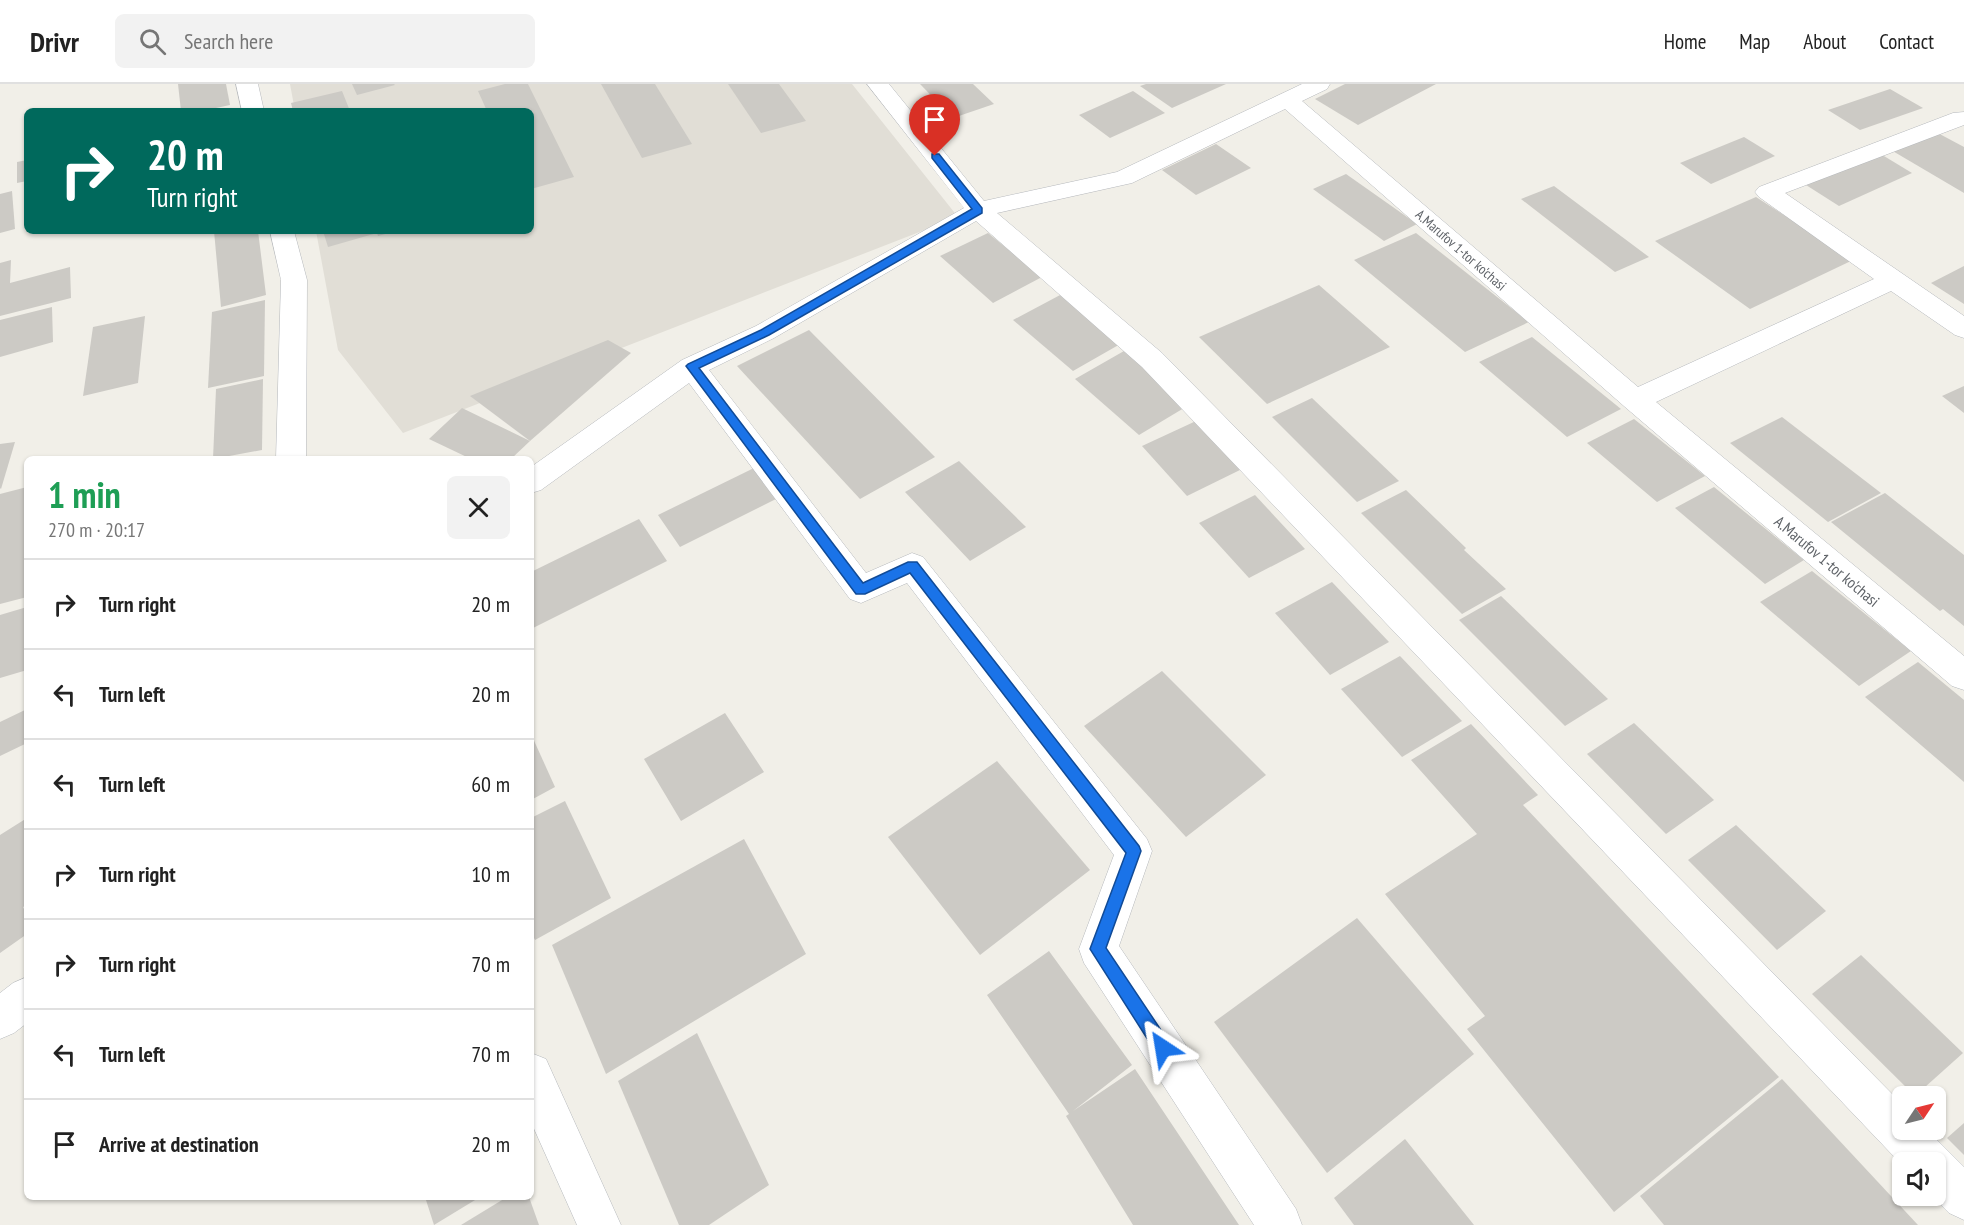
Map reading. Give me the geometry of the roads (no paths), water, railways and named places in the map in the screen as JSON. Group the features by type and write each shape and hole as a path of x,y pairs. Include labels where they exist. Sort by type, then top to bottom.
{"street":[{"path":"247,84 252,108"},
{"path":"878,84 978,210 1152,360 1919,1152"},
{"path":"534,480 692,366 765,332 978,210 1124,178 1319,84"},
{"name":"A.Marufov 1-tor ko'chasi","path":"1288,100 1635,400 1964,676"},
{"path":"1961,118 1767,192 1964,329"},
{"path":"283,234 294,280 291,456"},
{"path":"1635,400 1895,279"},
{"path":"692,366 861,590 912,566 1134,851 1098,949 1280,1225"},
{"path":"0,1019 24,999"},
{"path":"534,1081 599,1225"},
{"path":"1946,1179 1964,1198"}]}
